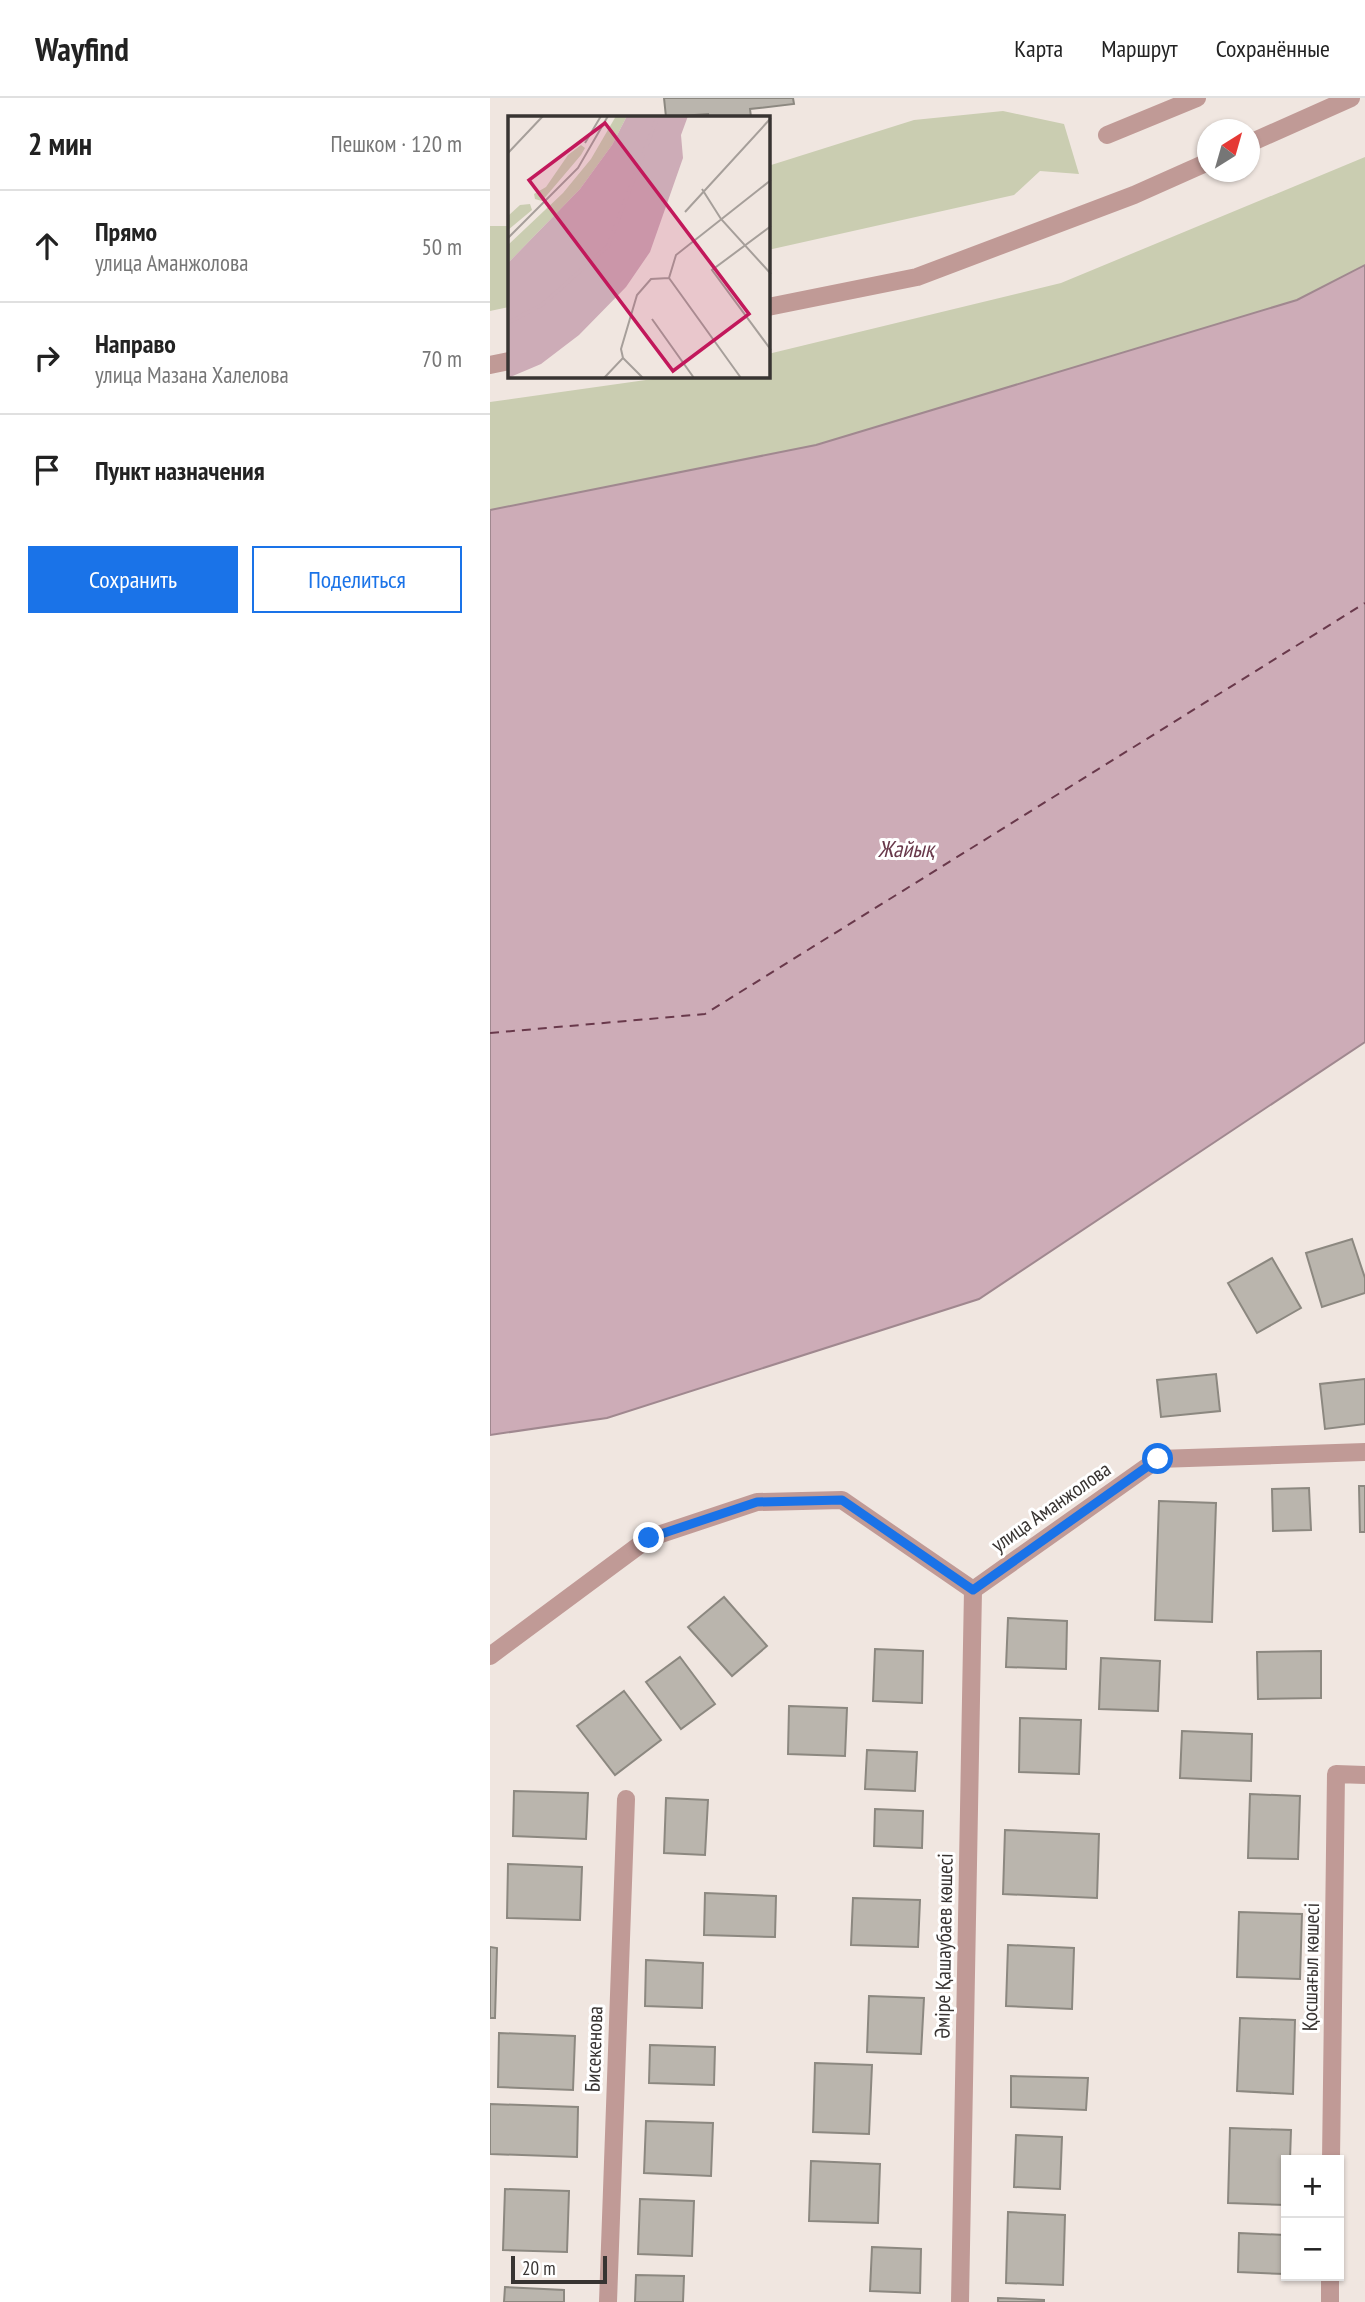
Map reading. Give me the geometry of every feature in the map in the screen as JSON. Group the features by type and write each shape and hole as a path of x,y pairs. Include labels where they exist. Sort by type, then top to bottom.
{"street":[{"path":"1107,135 1198,98"},
{"path":"1260,139 1351,98"},
{"path":"770,307 917,277 1134,195 1197,167"},
{"path":"490,365 508,361"},
{"name":"улица Аманжолова","path":"973,1590 1158,1459 1365,1452"},
{"path":"490,1656 649,1538 757,1502 842,1500 973,1590"},
{"name":"Әміре Қашаубаев көшесі","path":"960,2302 973,1590"},
{"name":"Қосшағыл көшесі","path":"1331,2155 1336,1774 1365,1775"},
{"name":"Бисекенова","path":"608,2302 626,1799"},
{"path":"1330,2281 1330,2302"}],"green space":[{"path":"1003,111 1064,124 1079,174 1040,171 1014,195 770,250 770,165 914,120"},
{"path":"1365,157 1365,265 1297,300 816,445 490,510 490,402 660,378 770,378 770,354 1061,283"},
{"path":"490,226 508,226 508,307 490,311"}],"water":[{"name":"Жайық","path":"1365,265 1365,1042 979,1299 607,1418 490,1435 490,510 816,445 1297,300"}],"building":[{"path":"664,98 793,98 794,104 750,109 751,116 666,116"},
{"path":"1352,1239 1365,1278 1365,1293 1322,1307 1306,1253"},
{"path":"1272,1258 1301,1308 1257,1333 1228,1283"},
{"path":"1216,1374 1220,1411 1161,1417 1157,1380"},
{"path":"1365,1379 1365,1424 1325,1429 1320,1384"},
{"path":"1359,1486 1365,1486 1365,1532 1360,1532"},
{"path":"1309,1488 1311,1530 1273,1531 1272,1489"},
{"path":"1159,1501 1216,1503 1212,1622 1155,1620"},
{"path":"724,1597 767,1646 732,1676 688,1627"},
{"path":"1008,1618 1067,1621 1066,1669 1006,1667"},
{"path":"875,1649 923,1651 922,1703 873,1701"},
{"path":"1321,1651 1321,1698 1258,1699 1257,1652"},
{"path":"680,1657 715,1704 681,1729 646,1682"},
{"path":"1101,1658 1160,1661 1158,1711 1099,1709"},
{"path":"624,1691 661,1740 615,1775 577,1726"},
{"path":"789,1706 847,1708 845,1756 788,1754"},
{"path":"1020,1718 1081,1720 1079,1774 1019,1772"},
{"path":"1182,1731 1252,1734 1251,1781 1180,1778"},
{"path":"867,1750 917,1752 915,1791 865,1789"},
{"path":"514,1791 588,1793 586,1839 513,1836"},
{"path":"1250,1794 1300,1796 1298,1859 1248,1858"},
{"path":"666,1798 708,1800 705,1855 664,1853"},
{"path":"875,1809 923,1811 922,1848 874,1846"},
{"path":"1005,1830 1099,1834 1097,1898 1003,1894"},
{"path":"508,1864 582,1867 580,1920 507,1918"},
{"path":"705,1893 776,1896 775,1937 704,1935"},
{"path":"853,1898 920,1900 918,1947 851,1945"},
{"path":"1239,1912 1302,1914 1300,1979 1237,1977"},
{"path":"1008,1945 1074,1948 1072,2009 1006,2006"},
{"path":"490,1947 497,1948 495,2018 490,2018"},
{"path":"646,1960 703,1963 702,2008 645,2006"},
{"path":"869,1996 924,1998 921,2054 867,2052"},
{"path":"1240,2018 1295,2020 1293,2094 1237,2091"},
{"path":"499,2033 575,2036 573,2090 498,2087"},
{"path":"650,2045 715,2047 714,2085 649,2083"},
{"path":"815,2063 872,2065 869,2134 813,2132"},
{"path":"1011,2076 1088,2078 1086,2110 1011,2107"},
{"path":"490,2104 578,2107 577,2157 490,2154"},
{"path":"646,2121 713,2123 711,2176 644,2173"},
{"path":"1230,2128 1291,2130 1290,2155 1281,2155 1281,2205 1228,2203"},
{"path":"1016,2135 1062,2137 1060,2189 1014,2187"},
{"path":"811,2161 880,2164 878,2223 809,2221"},
{"path":"505,2189 569,2191 567,2252 503,2250"},
{"path":"640,2199 694,2201 692,2256 638,2254"},
{"path":"1008,2212 1065,2215 1063,2285 1006,2283"},
{"path":"1239,2233 1281,2235 1281,2274 1238,2272"},
{"path":"872,2247 921,2249 920,2293 870,2291"},
{"path":"636,2275 684,2276 683,2302 635,2302"},
{"path":"505,2287 564,2290 564,2302 504,2302"},
{"path":"998,2298 1044,2300 1044,2302 998,2302"}],"ferry route":[{"path":"490,1033 705,1014 1365,603"}],"route":[{"path":"649,1538 757,1502 842,1500 973,1590 1158,1459"}]}
